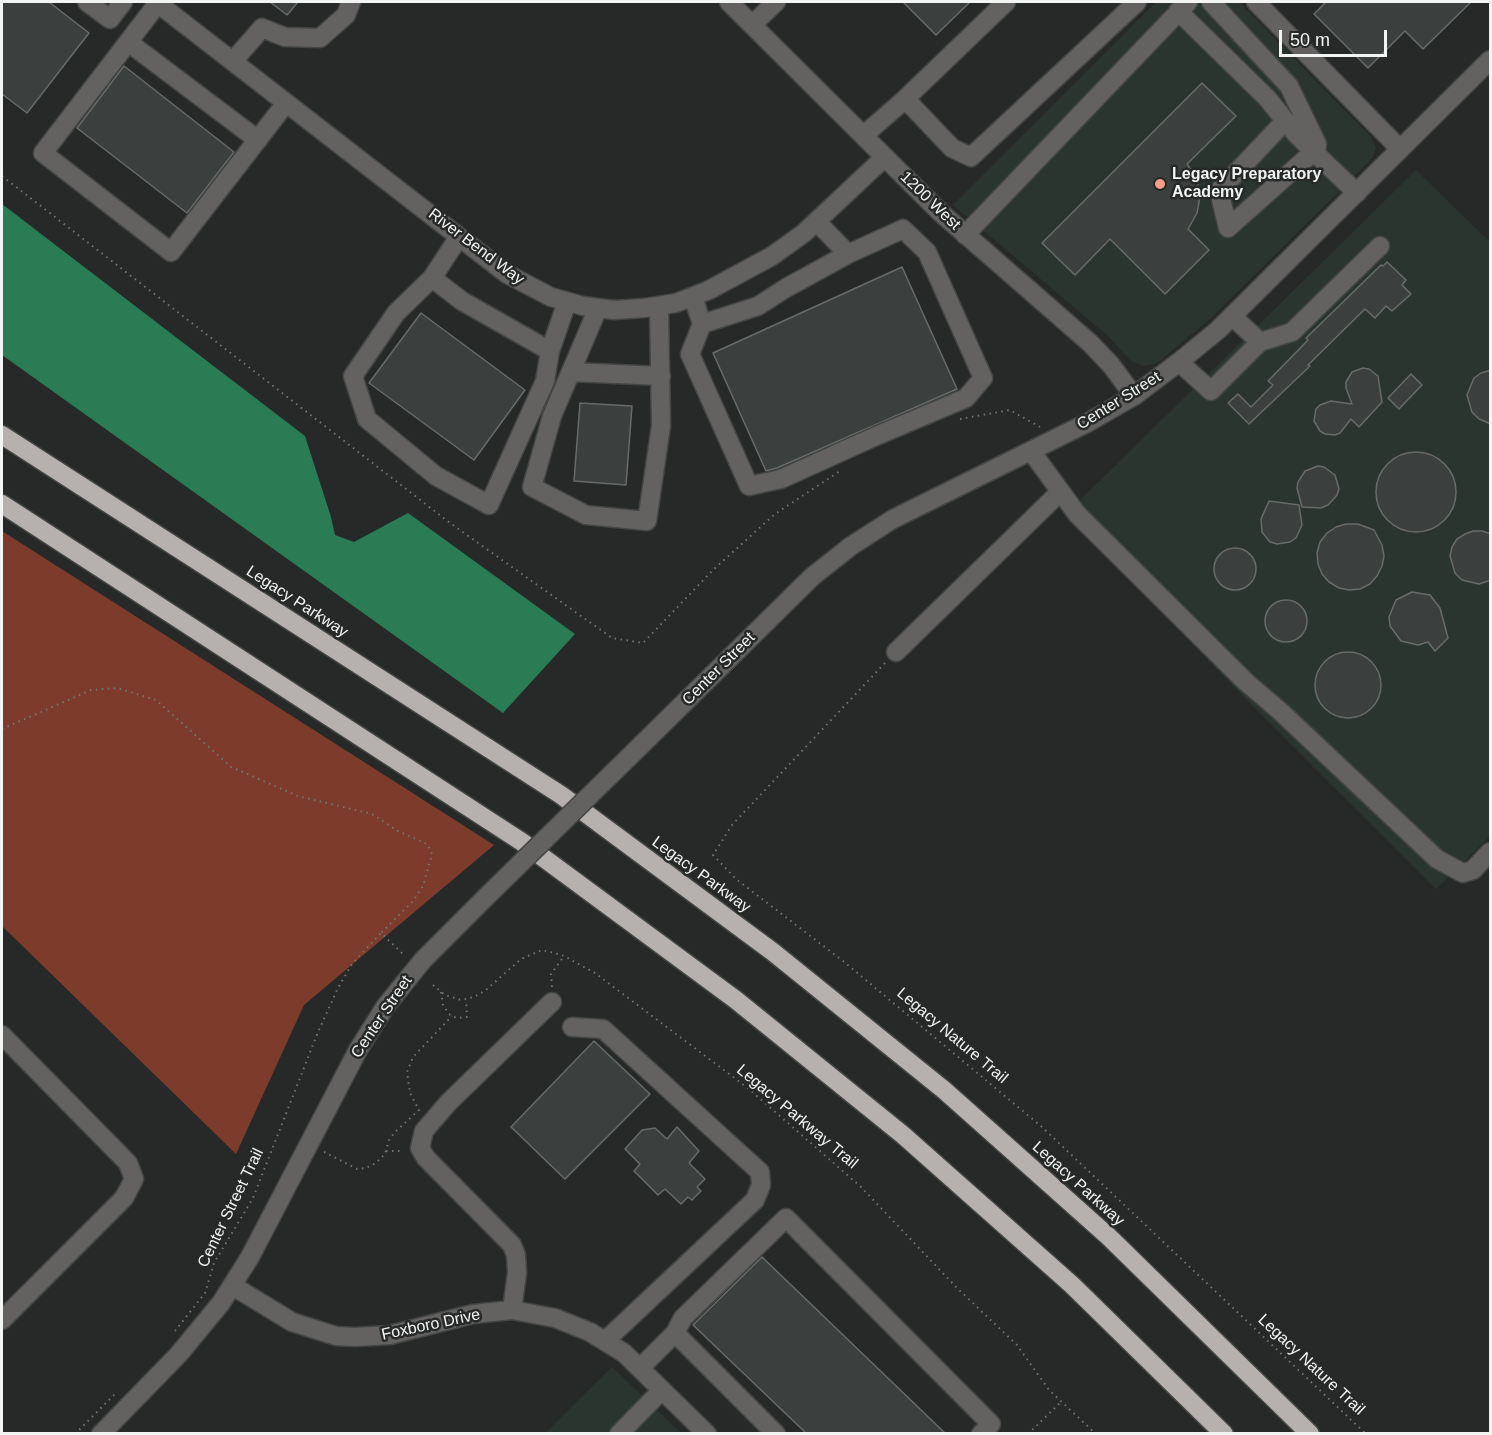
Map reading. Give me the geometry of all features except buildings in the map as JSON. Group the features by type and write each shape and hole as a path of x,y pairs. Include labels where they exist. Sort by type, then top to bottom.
{"highway":[{"name":"Legacy Parkway","path":"2,435 561,795 773,952 944,1090 1109,1237 1310,1434"},
{"path":"2,504 522,842 736,1000 903,1135 1072,1285 1224,1434"}],"street":[{"path":"87,2 110,19 123,2"},
{"path":"157,2 43,153 171,252 286,103"},
{"name":"River Bend Way","path":"157,2 521,283 567,302 598,308 629,310 659,306 693,297 772,256 804,233 885,157"},
{"path":"233,61 262,28 285,37 320,38 346,15 351,2"},
{"name":"1200 West","path":"729,2 965,235 1090,343 1121,377 1134,396"},
{"path":"753,25 776,2"},
{"path":"864,135 903,101 1006,2"},
{"path":"903,101 912,106 952,148 971,158 1137,2"},
{"path":"1211,2 1289,86 1317,144 1316,154"},
{"path":"1256,2 1400,149"},
{"path":"965,235 1183,6 1285,121 1357,193"},
{"path":"128,42 258,140"},
{"name":"Center Street","path":"101,1434 179,1354 233,1286 270,1222 369,1032 403,983 486,897 832,559 892,519 1088,423 1134,396 1179,362 1232,316 1491,60"},
{"path":"1285,121 1219,191 1228,228 1304,158 1316,154"},
{"path":"817,222 848,254"},
{"path":"693,297 702,324 690,354 749,486 781,479 966,398 983,378 927,252 903,229 848,254 758,306 702,324"},
{"path":"459,237 432,278 396,312 353,376 367,419 436,476 489,505 546,381 550,351 567,302"},
{"path":"1179,362 1211,391 1260,342 1292,332 1380,246"},
{"path":"432,278 462,302 550,351"},
{"path":"598,308 552,416 532,487 586,515 647,521 661,426 659,306"},
{"path":"1232,316 1260,342"},
{"path":"571,372 661,376"},
{"path":"1031,451 1077,514 1246,682 1280,711 1437,859 1463,873 1473,870 1491,852"},
{"path":"896,652 1060,492"},
{"path":"512,1310 517,1273 516,1255 512,1245 426,1158 420,1148 424,1131 448,1103 552,1002"},
{"path":"572,1028 603,1029 760,1172 761,1185 755,1200 606,1340"},
{"path":"2,1035 128,1163 134,1179 124,1198 2,1320"},
{"path":"640,1368 675,1333 683,1318 786,1218 991,1424 981,1434"},
{"name":"Foxboro Drive","path":"233,1286 292,1322 336,1336 390,1335 473,1314 512,1310 555,1318 574,1324 606,1340 640,1368 707,1434"},
{"path":"675,1333 776,1434"},
{"path":"619,1434 662,1390"}],"path":[{"name":"Legacy Nature Trail","path":"896,652 732,825 713,855 736,879 843,961 1041,1127 1366,1434"},
{"path":"2,729 91,690 117,688 156,700 231,767 298,796 372,814 398,831 427,844 432,854 423,886 413,901 381,933 404,955"},
{"name":"Center Street Trail","path":"169,1339 205,1293 214,1263 253,1198 318,1032 338,988 352,964 381,933"},
{"name":"Legacy Parkway Trail","path":"466,999 486,990 521,959 542,950 564,956 596,973 749,1089 861,1187 956,1287 1017,1345 1049,1390 1096,1434"},
{"path":"552,1002 551,974 564,956"},
{"path":"433,985 445,995 461,1000 466,999 467,1017 452,1016 443,1005 441,992"},
{"path":"324,1151 357,1168 366,1168 376,1163 386,1151 389,1140 395,1132 419,1110 410,1093 407,1072 413,1057 452,1016"},
{"path":"386,1151 399,1152 420,1148"},
{"path":"75,1434 120,1390"},
{"path":"1028,1434 1062,1401"}],"shaded area":[{"name":"Legacy Preparatory Academy","path":"1156,2 1239,2 1371,137 1376,147 1368,163 1211,318 1161,360 1143,366 1130,360 1108,336 953,205"},
{"path":"1416,170 1490,242 1490,836 1436,889 1227,680 1068,512"},
{"path":"2,204 305,436 335,535 354,542 408,513 575,634 503,713 2,355"},
{"path":"2,531 494,845 304,1005 236,1154 2,926"},
{"path":"612,1367 681,1433 544,1434"}],"place":[{"name":"Legacy Preparatory Academy","path":"1160,184"}]}
